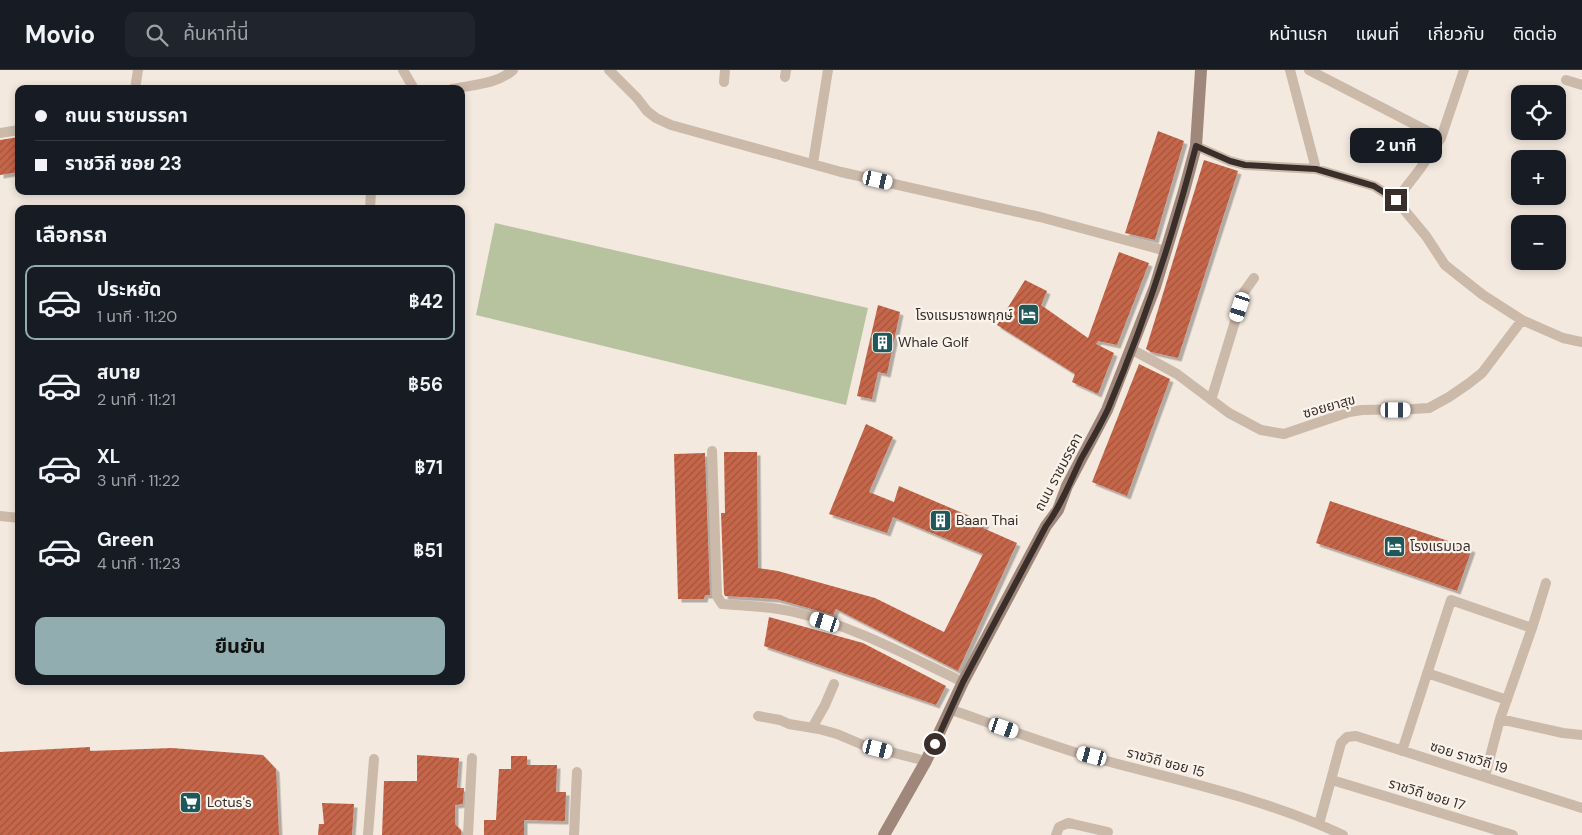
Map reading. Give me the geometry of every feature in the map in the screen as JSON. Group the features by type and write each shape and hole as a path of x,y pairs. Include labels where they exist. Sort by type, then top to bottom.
{"street":[{"path":"136,85 138,70"},
{"path":"403,70 412,85"},
{"path":"465,86 495,80 506,76 513,70"},
{"path":"608,70 637,98 647,111 656,118 671,125 841,172 1040,217 1166,251"},
{"path":"724,82 725,70"},
{"path":"813,163 828,70"},
{"name":"ถนน ราชมรรคา","path":"884,835 926,761 952,710 963,682 1046,526 1058,510 1067,486 1107,410 1155,287 1184,191 1196,146 1201,70"},
{"path":"1290,70 1316,169"},
{"path":"1309,70 1440,138"},
{"path":"1396,200 1420,169 1440,138 1464,70"},
{"path":"1566,80 1582,86"},
{"path":"0,133 15,131"},
{"path":"1196,146 1230,161 1245,165 1316,169 1374,186 1396,200 1426,236 1445,264 1483,295 1522,320 1563,338 1582,342"},
{"path":"1211,400 1244,292 1254,278"},
{"name":"ซอยยาสุข","path":"1132,349 1177,374 1229,413 1261,430 1284,434 1349,412 1429,408 1449,397 1482,373 1522,320"},
{"path":"712,451 717,596 722,604 794,612 857,632 963,682"},
{"path":"0,516 15,518"},
{"path":"1485,776 1500,719 1546,583"},
{"path":"1402,751 1451,600 1532,628"},
{"path":"1427,673 1507,700"},
{"path":"812,728 834,684"},
{"name":"ราชวิถี ซอย 15","path":"952,710 1074,752 1218,789 1319,824 1343,835"},
{"path":"758,716 837,734 863,745 926,761"},
{"path":"1500,719 1563,733 1582,735"},
{"name":"ซอย ราชวิถี 19","path":"1332,780 1341,743 1347,737 1356,736 1582,808"},
{"path":"368,835 374,758"},
{"path":"468,835 472,758"},
{"path":"574,835 577,772"},
{"path":"1319,824 1332,780"},
{"name":"ราชวิถี ซอย 17","path":"1332,780 1513,835"},
{"path":"1056,835 1059,827 1068,823 1111,834"}],"green space":[{"path":"495,223 868,308 846,405 476,315"}],"building":[{"path":"1158,131 1184,141 1155,240 1125,233"},
{"path":"15,138 15,173 0,175 0,140"},
{"path":"1204,160 1238,171 1178,358 1151,352 1146,349"},
{"path":"1119,252 1149,263 1117,345 1098,341 1096,344 1114,353 1098,394 1072,382 1075,374 997,325 1025,280 1047,291 1041,305 1088,338"},
{"name":"Whale Golf","path":"878,305 900,312 887,374 878,372 872,399 857,396"},
{"path":"1139,364 1170,379 1127,496 1092,482"},
{"path":"866,424 893,437 869,492 894,502 899,486 986,523 983,528 1017,543 958,671 836,609 833,615 776,599 725,596 724,594 721,513 725,513 724,452 757,452 758,568 778,571 875,598 944,632 983,554 893,517 887,533 829,514"},
{"path":"705,453 710,595 705,595 704,599 678,599 674,454"},
{"name":"โรงแรมเวล","path":"1330,501 1472,549 1457,591 1316,543"},
{"path":"769,617 863,643 946,686 936,705 764,646"},
{"name":"Lotus's","path":"90,747 90,751 172,748 263,755 276,769 279,835 0,835 0,752"},
{"path":"417,755 459,758 457,788 464,788 463,804 455,805 455,824 461,830 461,835 382,835 384,781 417,781"},
{"path":"511,756 527,756 527,765 557,765 556,792 566,792 565,821 524,820 524,835 484,835 484,820 496,820 499,769 511,769"},
{"path":"322,803 354,804 352,835 318,835 319,824 324,824"}],"place":[{"name":"โรงแรมราชพฤกษ์","path":"1029,315"},
{"name":"Whale Golf","path":"882,342"},
{"name":"Baan Thai","path":"940,520"},
{"name":"โรงแรมเวล","path":"1394,546"},
{"name":"Lotus's","path":"191,802"}],"route":[{"path":"935,744 963,682 1046,526 1058,510 1067,486 1107,410 1155,287 1196,146 1230,161 1245,165 1295,166 1316,169 1374,186 1396,200"}]}
